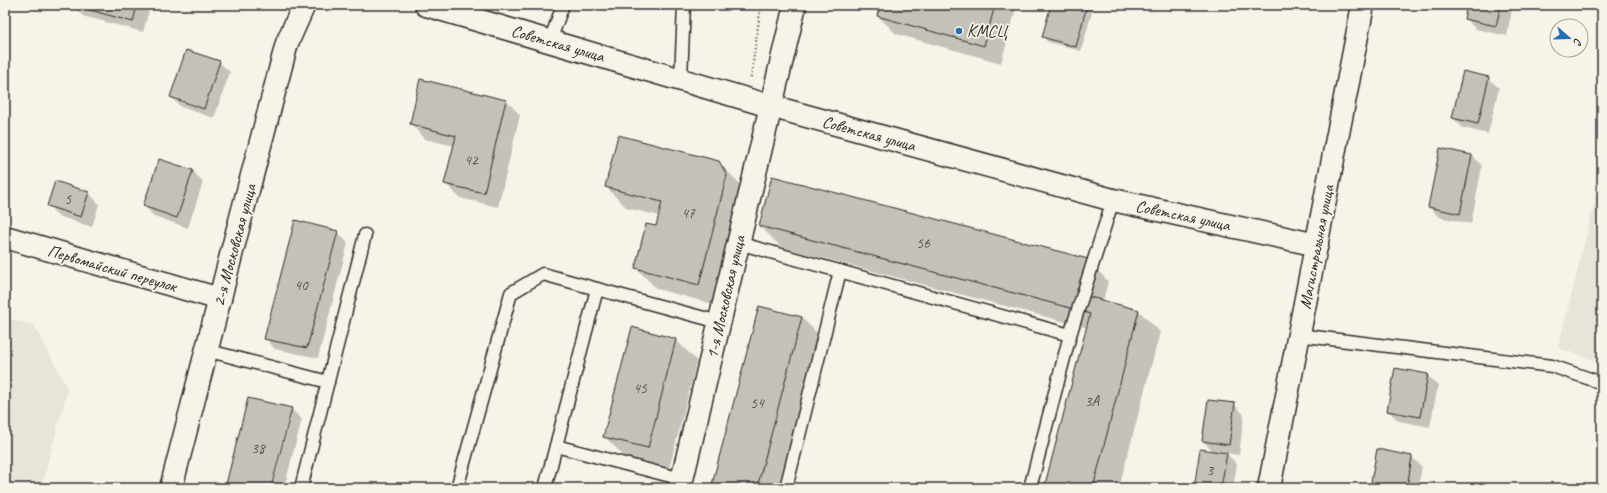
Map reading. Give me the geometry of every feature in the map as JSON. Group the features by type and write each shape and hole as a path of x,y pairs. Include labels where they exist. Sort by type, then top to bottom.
{"street":[{"name":"2-я Московская улица","path":"171,488 287,43 304,5"},
{"name":"Советская улица","path":"426,5 770,106 1113,200 1317,245"},
{"name":"1-я Московская улица","path":"681,483 795,5"},
{"name":"Магистральная улица","path":"1269,488 1363,5"},
{"name":"Первомайский переулок","path":"5,238 220,299"}],"lane":[{"path":"550,41 563,5"},
{"path":"681,80 684,5"},
{"path":"1030,488 1070,335 1113,200"},
{"path":"300,488 365,235"},
{"path":"738,243 1070,335"},
{"path":"786,488 840,271"},
{"path":"457,488 511,293 543,274 719,322"},
{"path":"545,488 597,289"},
{"path":"1298,336 1552,366 1602,383"},
{"path":"206,350 328,382"},
{"path":"556,446 681,483"}],"path":[{"path":"747,99 761,5"}],"shaded area":[{"path":"1602,173 1602,363 1558,348"},
{"path":"5,318 34,325 68,389 41,488 5,488"}],"building":[{"path":"72,5 137,5 133,22"},
{"name":"КМСЦ","path":"880,5 995,5 984,46 877,16"},
{"path":"1051,5 1087,5 1076,47 1042,37"},
{"path":"1467,5 1501,5 1496,26 1464,19"},
{"path":"186,50 220,61 204,109 170,97"},
{"path":"1463,71 1489,77 1478,124 1452,118"},
{"path":"420,79 506,100 484,193 444,184 456,136 410,124"},
{"path":"618,135 719,161 727,175 699,285 635,268 646,224 656,226 662,202 605,187"},
{"path":"1440,148 1472,155 1460,214 1428,207"},
{"path":"159,159 193,170 177,218 143,206"},
{"path":"772,176 1088,259 1074,309 759,226"},
{"path":"55,181 89,192 81,217 47,206"},
{"path":"295,220 338,231 307,348 264,339"},
{"path":"1079,294 1139,310 1093,488 1044,488 1090,314 1074,309"},
{"path":"759,306 802,317 757,488 711,488"},
{"path":"632,327 676,339 648,448 603,437"},
{"path":"1395,368 1428,374 1420,417 1387,411"},
{"path":"248,398 292,408 271,488 225,488"},
{"path":"1208,400 1235,403 1229,445 1202,441"},
{"path":"1200,449 1227,453 1221,488 1194,488"},
{"path":"1377,449 1412,456 1407,488 1370,488"}],"place":[{"name":"КМСЦ","path":"959,31"}]}
